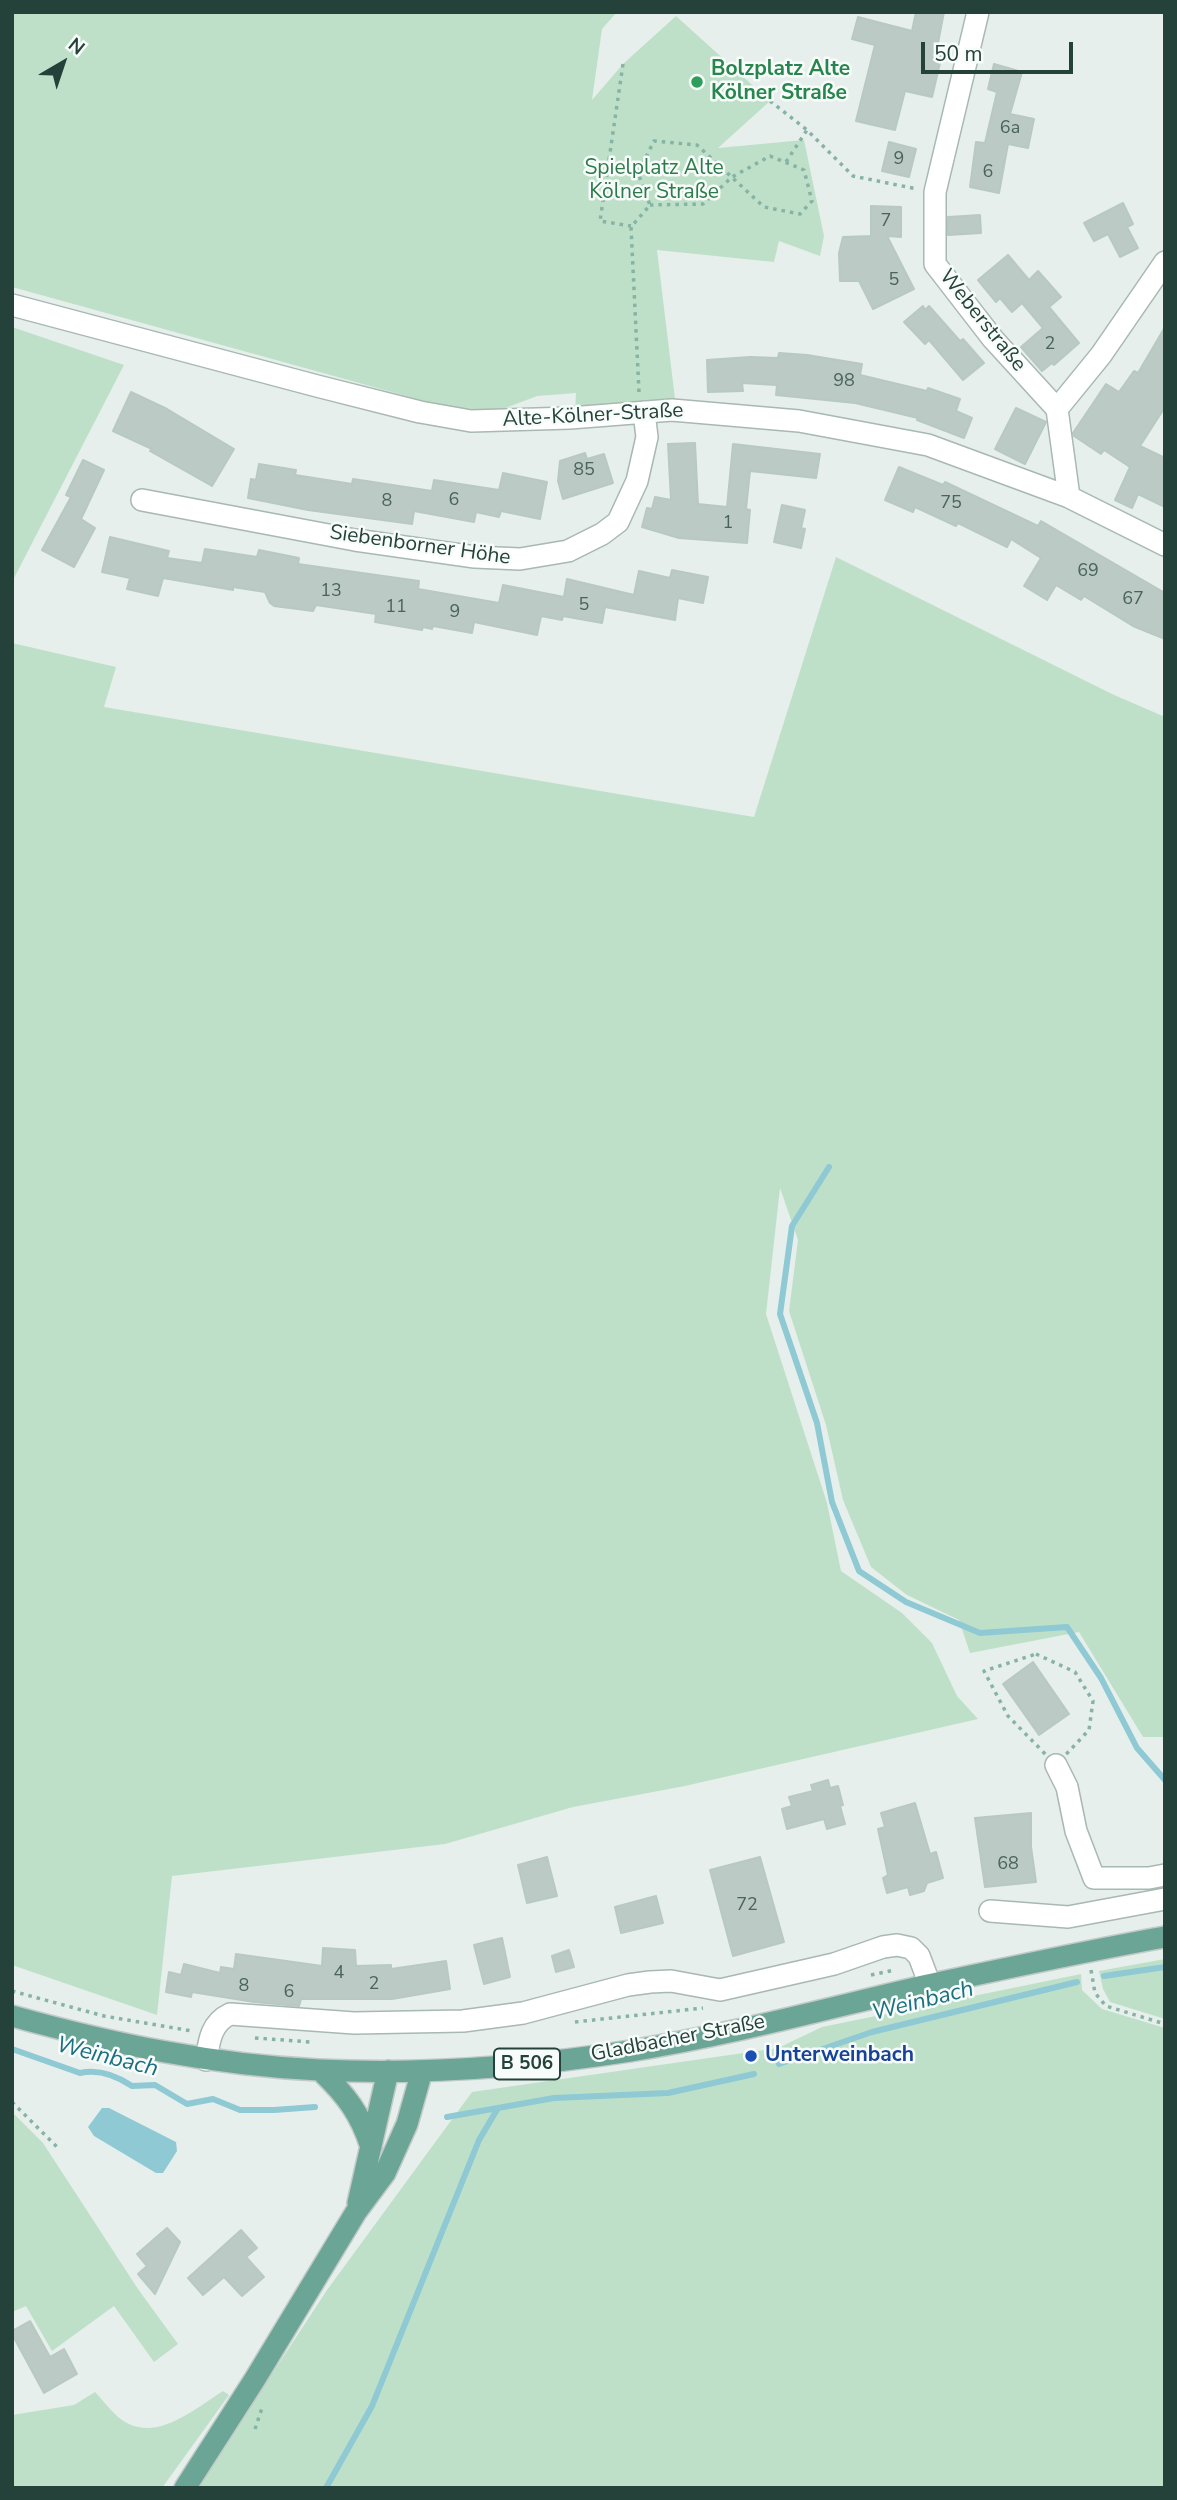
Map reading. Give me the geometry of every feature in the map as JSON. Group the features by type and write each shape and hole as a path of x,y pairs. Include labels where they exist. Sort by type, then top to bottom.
{"main road":[{"name":"Gladbacher Straße","path":"422,2071 514,2065 632,2050 754,2026 1087,1951 1165,1937"},
{"name":"B 506","path":"12,2016 127,2045 206,2060 321,2071 422,2071"},
{"path":"321,2071 355,2109 362,2120 372,2149"},
{"path":"356,2212 387,2071"},
{"path":"185,2488 356,2212 385,2173 400,2144 422,2071"}],"street":[{"name":"Weberstraße","path":"978,12 935,192 935,264 993,339 1057,409"},
{"path":"1069,497 1057,409 1101,355 1165,262"},
{"name":"Alte-Kölner-Straße","path":"12,304 317,386 420,412 471,421 570,418 672,410 799,421 928,445 1069,497 1165,545"},
{"name":"Siebenborner Höhe","path":"142,500 355,540 475,557 520,559 568,551 602,534 618,522 637,481 647,437 642,412"},
{"path":"1056,1765 1067,1787 1076,1830 1094,1878 1149,1878 1165,1875"},
{"path":"990,1911 1068,1917 1165,1899"},
{"name":"Gladbacher Straße","path":"206,2060 210,2034 223,2017 230,2014 320,2021 463,2021 523,2013 628,1985 650,1982 671,1980 720,1990 822,1967 897,1945 911,1948 919,1956 930,1985"}],"path":[{"path":"623,64 600,221 631,227"},
{"path":"770,101 807,130 853,176 935,192"},
{"path":"786,162 807,130"},
{"path":"642,412 631,227 650,205 702,204 732,177 770,156 804,170 812,201 800,214 764,207 732,177 697,145 654,141 638,173 650,205"},
{"path":"1036,1654 1075,1672 1093,1701 1089,1730 1056,1765 1008,1716 984,1671 1036,1654"},
{"path":"1087,1951 1095,1993 1106,2006 1165,2024"},
{"path":"12,2102 59,2149"}],"green space":[{"name":"Spielplatz Alte Kölner Straße","path":"12,12 617,12 602,29 592,100 623,64 676,16 770,101 718,148 804,140 824,236 820,256 779,241 774,262 657,250 676,407 575,416 576,393 537,396 482,417 12,287"},
{"path":"12,327 124,365 12,582"},
{"path":"836,557 1112,694 1165,717 1165,1737 1143,1737 1079,1632 970,1653 959,1620 907,1595 871,1567 843,1500 826,1425 789,1311 798,1240 780,1188 766,1314 827,1503 841,1571 902,1613 932,1643 957,1696 978,1719 685,1786 573,1807 445,1844 172,1876 157,2015 12,1965 12,643 116,667 104,707 754,817"},
{"path":"1165,1959 1165,2019 1110,2002 1103,1989 1099,1971"},
{"path":"1081,1974 1082,1990 1102,2009 1165,2028 1165,2488 197,2488 327,2290 472,2092 778,2048 822,2027"},
{"path":"12,2112 43,2143 138,2289 178,2344 154,2362 114,2306 52,2351 26,2306 12,2312"},
{"path":"223,2391 229,2395 162,2488 12,2488 12,2415 74,2405 95,2392 117,2416 130,2425 158,2427 186,2415"}],"water":[{"path":"102,2108 109,2108 176,2142 177,2151 163,2173 156,2173 94,2136 88,2127"}],"building":[{"path":"916,12 944,12 937,48 943,50 932,97 905,91 895,130 856,121 875,45 852,39 858,17 912,31"},
{"path":"994,64 1022,72 1010,114 1034,119 1028,148 1008,144 999,193 970,187 976,142 985,143 997,92 988,89"},
{"path":"889,142 916,149 909,177 882,171"},
{"path":"1123,203 1133,224 1127,227 1138,248 1120,257 1108,234 1094,241 1084,223"},
{"path":"871,206 901,207 901,237 887,236 914,289 873,309 859,281 840,281 839,253 843,237 871,236"},
{"path":"980,215 981,233 948,235 948,217"},
{"path":"1008,255 1029,280 1038,271 1061,297 1049,307 1079,343 1054,365 1052,363 1042,371 1021,347 1043,328 1022,303 1012,312 1000,298 996,302 978,280"},
{"path":"923,306 925,310 929,306 984,363 963,380 929,340 925,344 904,322"},
{"path":"1165,327 1165,407 1140,446 1165,458 1165,507 1138,494 1132,508 1115,500 1130,467 1104,450 1101,454 1073,433 1106,384 1119,392 1134,371 1138,373"},
{"path":"779,353 862,364 860,375 927,391 928,388 960,399 956,411 972,418 964,438 917,420 918,418 855,403 776,395 777,385 742,383 743,391 708,392 707,360 778,358"},
{"path":"131,392 167,409 234,449 212,486 150,451 152,449 113,431"},
{"path":"1016,408 1046,422 1025,464 995,449"},
{"path":"695,443 698,504 727,507 733,444 820,454 816,478 750,471 746,509 750,510 747,543 679,538 642,527 647,508 652,509 655,497 671,500 668,444"},
{"path":"585,453 587,459 604,454 613,483 563,499 558,481 560,461"},
{"path":"83,460 104,470 81,519 95,528 74,567 42,550 71,497 66,495"},
{"path":"259,464 296,470 295,475 352,484 353,479 432,491 434,480 499,490 503,473 547,482 540,519 501,511 499,517 476,512 474,522 414,511 412,524 308,510 248,498 251,479 256,480"},
{"path":"899,467 943,485 945,482 1038,526 1041,521 1165,593 1165,639 1133,626 1084,596 1081,600 1056,585 1047,600 1024,586 1041,558 1011,539 1007,547 958,523 956,526 915,507 913,512 885,500"},
{"path":"782,505 805,510 801,548 774,542"},
{"path":"110,537 169,551 167,558 202,563 205,549 257,557 259,550 299,558 298,564 419,581 418,589 499,603 503,585 564,597 567,579 634,595 639,571 670,578 672,570 708,577 703,603 678,598 675,620 605,607 602,623 563,616 562,620 541,616 537,635 474,622 472,633 433,626 432,629 423,627 422,630 375,622 376,614 316,605 313,611 274,606 265,592 233,587 233,590 163,578 158,596 127,589 130,578 102,572"},
{"path":"1033,1662 1069,1714 1039,1735 1003,1684"},
{"path":"828,1780 830,1788 838,1786 845,1824 827,1829 824,1819 787,1829 782,1809 792,1806 789,1797 813,1791 811,1785"},
{"path":"915,1803 930,1854 936,1852 943,1878 927,1883 924,1891 910,1895 908,1887 887,1893 883,1878 888,1875 878,1829 885,1827 881,1813"},
{"path":"1031,1813 1031,1847 1036,1882 985,1887 975,1818"},
{"path":"547,1857 557,1896 527,1903 518,1865"},
{"path":"760,1857 784,1942 733,1956 710,1870"},
{"path":"656,1896 663,1923 621,1933 615,1907"},
{"path":"502,1938 510,1977 484,1984 474,1945"},
{"path":"323,1948 355,1950 356,1966 391,1965 391,1969 446,1961 450,1989 392,1999 301,1999 299,2006 192,1992 191,1997 166,1992 169,1972 181,1975 184,1964 220,1973 221,1967 234,1969 236,1954 322,1966"},
{"path":"569,1950 574,1967 556,1972 552,1956"},
{"path":"167,2228 180,2242 155,2294 138,2274 147,2266 137,2254"},
{"path":"241,2230 257,2248 246,2257 264,2277 242,2296 224,2277 203,2295 188,2278"},
{"path":"30,2321 50,2357 64,2349 77,2374 44,2393 12,2334 12,2331"}],"waterway":[{"path":"829,1167 792,1226 780,1314 817,1423 832,1502 859,1571 906,1602 980,1633 1067,1627 1101,1678 1137,1748 1165,1780"},
{"name":"Weinbach","path":"1104,1976 1165,1967"},
{"name":"Weinbach","path":"779,2064 872,2032 1077,1982"},
{"name":"Weinbach","path":"12,2049 80,2073 107,2074 132,2086 155,2085 187,2104 213,2099 240,2110 315,2107"},
{"name":"Weinbach","path":"447,2117 554,2098 668,2093 754,2074"},
{"path":"326,2488 372,2406 479,2140 498,2108"}],"place":[{"name":"Bolzplatz Alte Kölner Straße","path":"697,82"},
{"name":"Unterweinbach","path":"751,2056"}]}
